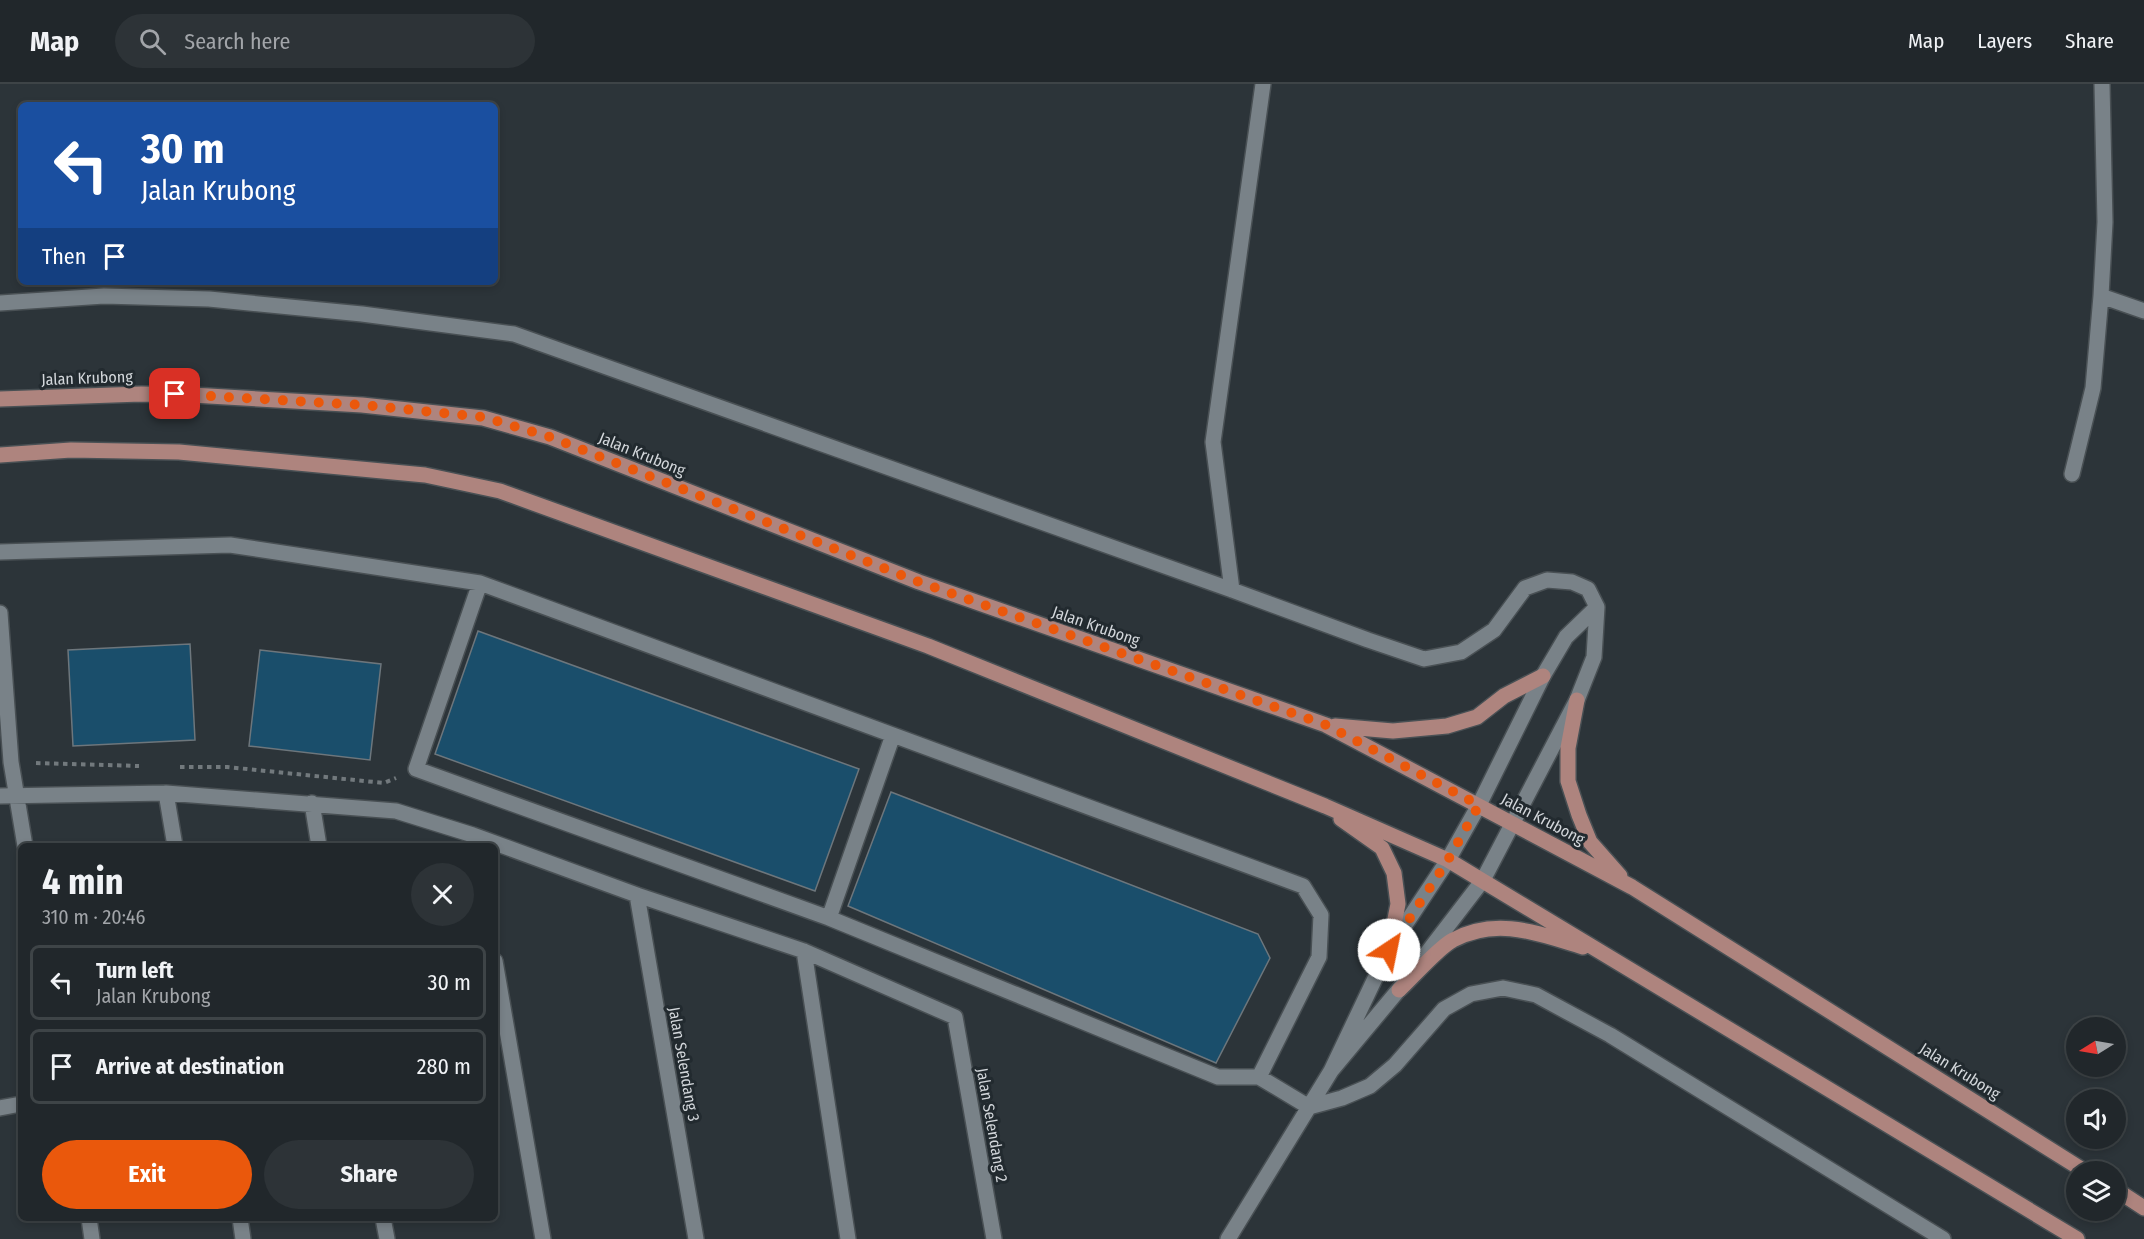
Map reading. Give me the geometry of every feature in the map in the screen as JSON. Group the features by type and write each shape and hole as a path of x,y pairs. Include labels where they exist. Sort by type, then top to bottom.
{"main road":[{"name":"Jalan Krubong","path":"0,399 141,394 362,405 483,417 550,437 919,582 1326,725 1632,887 2068,1161"},
{"path":"0,454 71,450 179,452 425,475 500,491 928,646 1325,806 1448,860 2077,1239"},
{"path":"1326,725 1393,731 1448,726 1476,717 1504,696 1543,676"},
{"path":"1577,700 1568,748 1568,781 1578,815 1590,842 1632,887"},
{"path":"1325,806 1350,827 1382,848 1394,873 1398,904 1389,950"},
{"path":"1399,990 1452,940 1486,928 1522,929 1603,953"},
{"path":"2126,1197 2144,1208"}],"street":[{"path":"1232,590 1213,442 1263,84"},
{"path":"2072,474 2093,388 2101,296 2105,222 2102,84"},
{"path":"0,303 104,296 209,298 362,314 514,334 1424,659 1461,652 1494,630 1525,588 1547,580 1572,582 1588,588 1597,607 1594,657 1577,700 1514,823 1482,880 1399,990 1331,1071"},
{"path":"2101,296 2144,311"},
{"path":"0,552 230,544 480,583 1303,886 1321,915 1319,957 1259,1077"},
{"path":"480,583 416,769 829,918 1218,1077 1259,1077 1309,1107 1342,1098 1370,1086 1395,1065 1444,1009 1471,994 1503,988 1536,994 1610,1035 1943,1239"},
{"path":"1228,1239 1331,1071 1389,950 1448,860 1479,805 1543,676 1566,637 1597,607"},
{"path":"0,613 5,763 16,795 24,843"},
{"path":"829,918 893,735"},
{"path":"166,793 174,843"},
{"path":"0,796 166,793 312,803 396,811 474,841"},
{"path":"312,803 319,843"},
{"path":"498,849 804,951 848,1239"},
{"name":"Jalan Selendang 3","path":"637,895 696,1239"},
{"name":"Jalan Selendang 2","path":"804,951 955,1017 994,1239"},
{"path":"498,978 543,1239"},
{"path":"0,1108 18,1105"},
{"path":"89,1221 92,1239"},
{"path":"240,1221 243,1239"},
{"path":"384,1221 387,1239"}],"building":[{"path":"478,631 859,769 815,891 435,754"},
{"path":"190,644 195,740 73,746 68,650"},
{"path":"260,650 381,664 370,760 249,746"},
{"path":"891,792 1258,934 1270,958 1216,1063 848,906"}],"route":[{"path":"175,394 362,405 483,417 550,437 919,582 1326,725 1479,805 1448,860 1389,950"}]}
